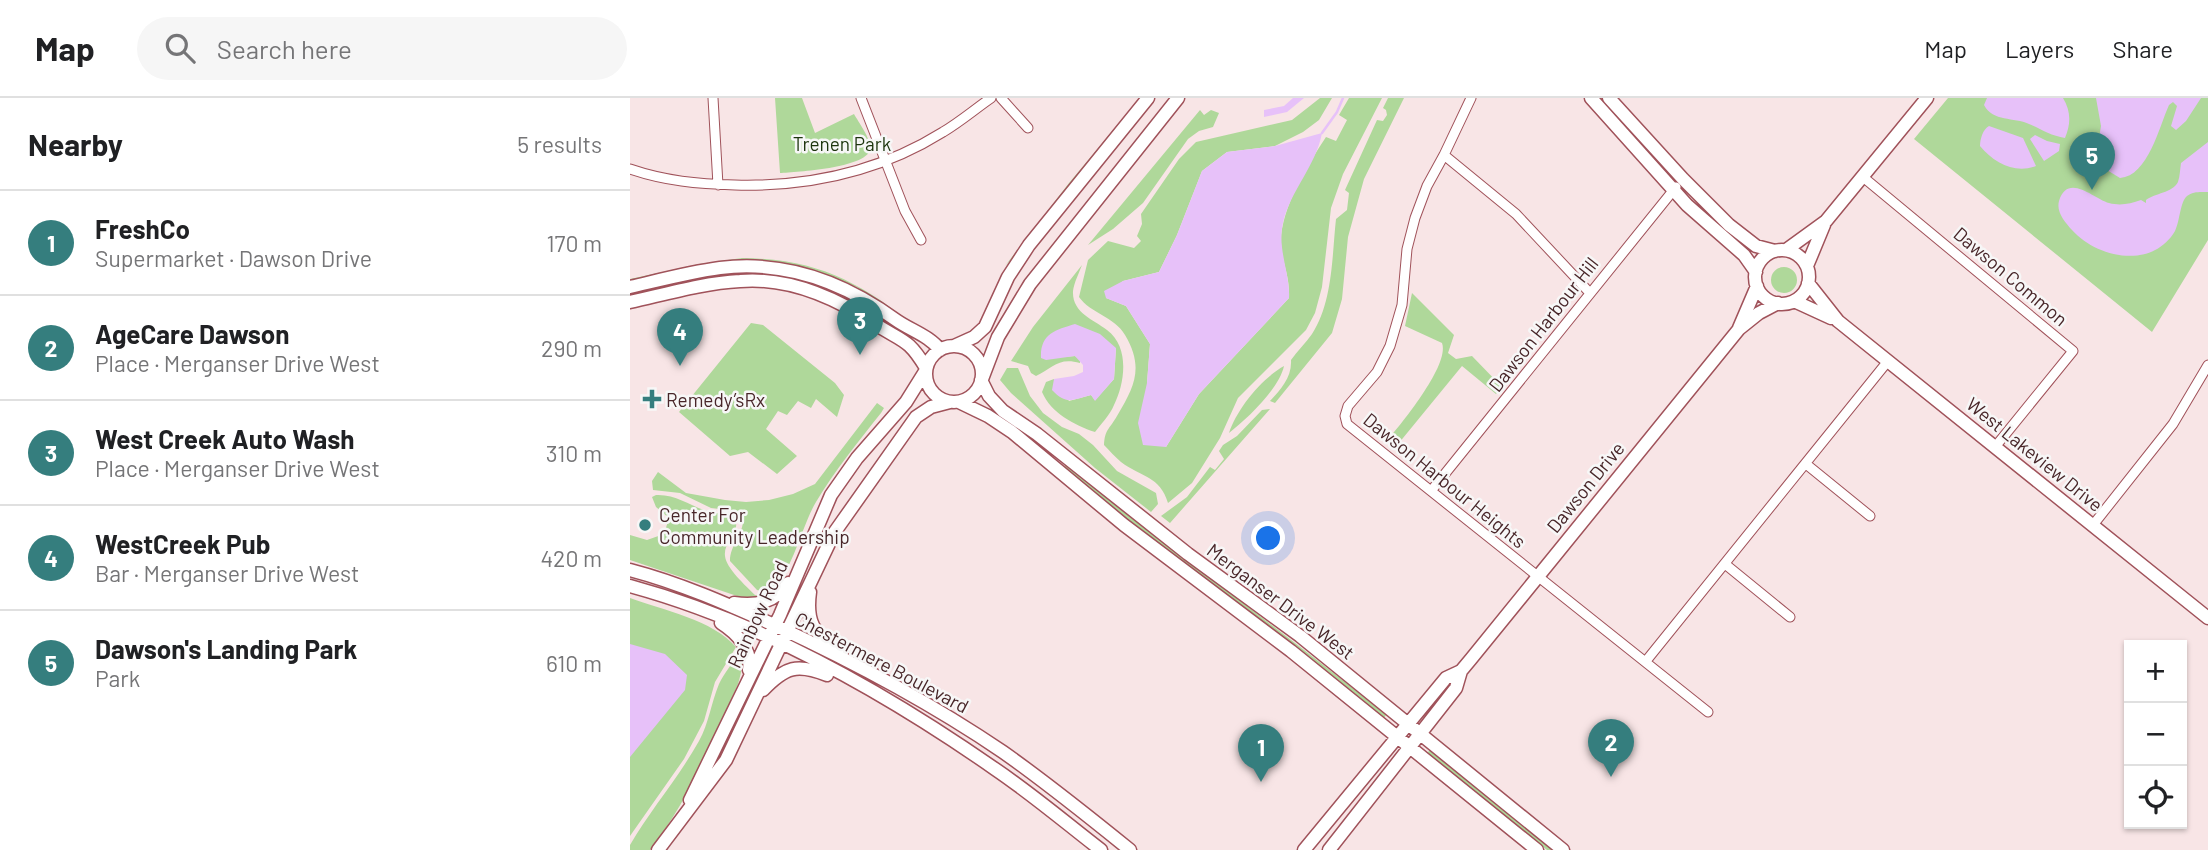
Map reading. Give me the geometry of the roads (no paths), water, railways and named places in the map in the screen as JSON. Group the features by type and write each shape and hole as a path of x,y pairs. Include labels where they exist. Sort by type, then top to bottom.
{"street":[{"path":"713,98 718,185"},
{"path":"861,98 884,162 921,240"},
{"path":"630,169 683,183 773,186 814,182 858,172 884,162 943,133 991,98"},
{"path":"1001,98 1028,128"},
{"path":"926,369 930,360 940,350 974,337 985,327 1008,277 1029,244 1148,98"},
{"path":"940,350 934,342 870,301 843,287 809,275 762,267 720,268 631,286 632,301 714,284 761,281 812,291 843,303 907,341 926,369 930,388 942,400 955,402 974,394 998,337 1030,284 1178,98"},
{"name":"Dawson Harbour Heights","path":"1471,98 1427,186 1415,218 1407,249 1402,305 1390,346 1377,372 1348,406 1345,416 1347,424 1709,712"},
{"path":"1591,98 1679,184 1750,242 1763,249 1797,255 1807,266"},
{"path":"1609,98 1679,184 1702,219 1744,255 1756,272"},
{"path":"1826,221 1807,266 1808,283 1800,296 1794,301 1779,303 1765,298 1757,286 1756,272 1762,259 1780,251 1826,221 1927,98"},
{"path":"1444,155 1516,214 1589,292"},
{"name":"Dawson Common","path":"1863,177 2073,351 1995,447"},
{"name":"Dawson Harbour Hill","path":"1431,491 1548,348 1589,292 1679,184"},
{"path":"761,281 762,267"},
{"name":"West Lakeview Drive","path":"1808,283 1838,321 2208,618"},
{"name":"Dawson Drive","path":"1739,329 1757,286"},
{"name":"West Lakeview Drive","path":"1794,301 1838,321"},
{"name":"Dawson Drive","path":"1329,850 1456,688 1461,671 1739,329 1759,313 1779,303"},
{"path":"954,346 967,349 977,359 981,365 982,379"},
{"path":"1646,661 1888,361"},
{"path":"2093,525 2167,432 2208,365"},
{"name":"Rainbow Road","path":"683,815 768,638 836,486 901,408 926,369"},
{"name":"Merganser Drive West","path":"982,379 989,396 1003,411 1052,446 1188,554 1300,636 1563,850"},
{"name":"Merganser Drive West","path":"955,402 984,413 1012,432 1124,525 1292,651 1537,850"},
{"name":"Rainbow Road","path":"658,850 726,760 840,523 911,424 926,409 955,402"},
{"path":"1806,464 1870,516"},
{"path":"722,602 744,605 765,603 776,597 785,588 810,547"},
{"path":"1725,564 1790,617"},
{"name":"Chestermere Boulevard","path":"630,569 722,602 888,682 1003,753 1130,850"},
{"path":"811,584 808,615 820,635 888,682"},
{"name":"Chestermere Boulevard","path":"630,586 697,608 768,638 882,698 996,769 1101,850"},
{"path":"697,608 726,626 746,648 750,661 748,679"},
{"path":"758,695 781,674 800,667 882,698"},
{"name":"Dawson Drive","path":"1304,850 1446,678 1461,671"},
{"path":"1338,809 1352,821"}],"waterway":[{"path":"1322,133 1343,98"}],"place":[{"name":"Dawson's Landing Park","path":"2092,190"},
{"name":"West Creek Auto Wash","path":"860,355"},
{"name":"WestCreek Pub","path":"680,366"},
{"name":"Remedy’sRx","path":"652,399"},
{"name":"Center For Community Leadership","path":"645,525"},
{"name":"AgeCare Dawson","path":"1611,777"},
{"name":"FreshCo","path":"1261,782"}],"park label":[{"name":"Trenen Park","path":"842,143"}]}
